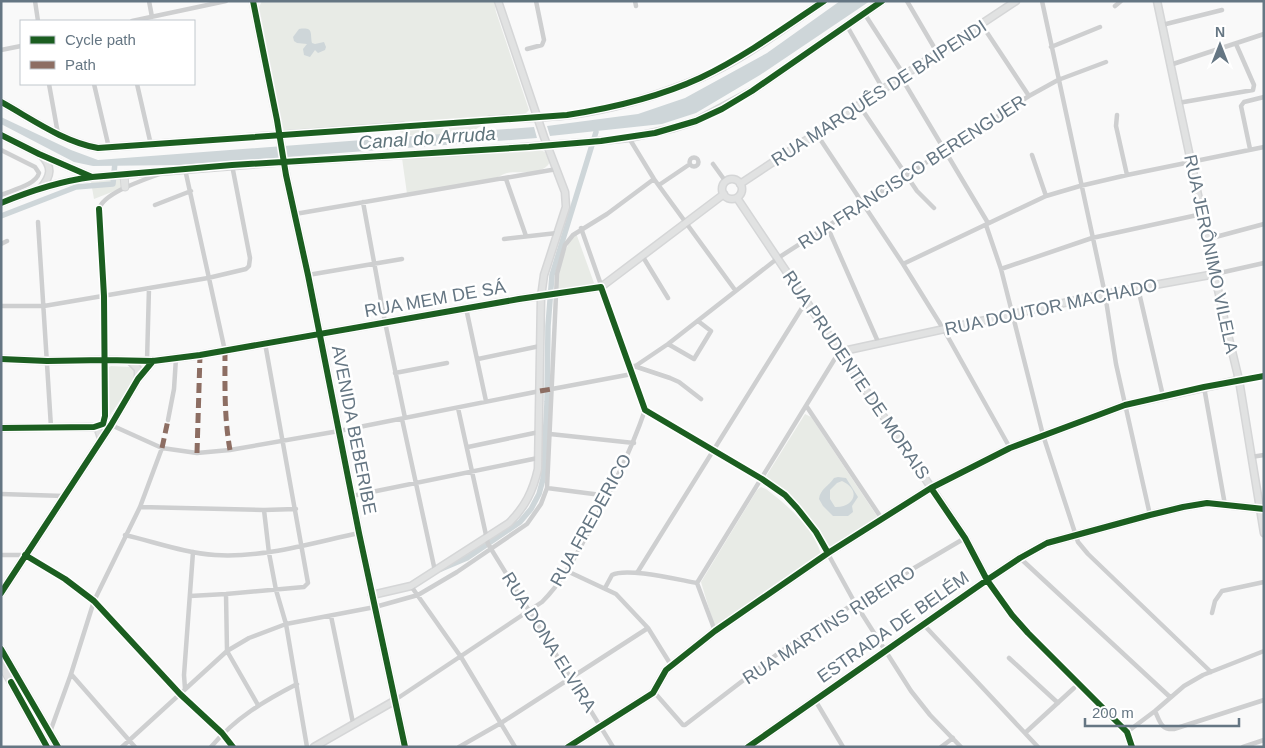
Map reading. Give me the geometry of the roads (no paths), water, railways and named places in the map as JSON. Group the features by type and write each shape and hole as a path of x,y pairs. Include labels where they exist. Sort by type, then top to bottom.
{"main road":[{"name":"AVENIDA BEBERIBE","path":"253,1 283,160 404,747"},
{"path":"1,102 58,134 98,148 280,139"},
{"path":"1,135 92,177 123,176 283,160"},
{"path":"123,176 125,187"},
{"path":"1,649 58,747"},
{"path":"1,664 47,747"}],"street":[{"path":"35,1 38,20"},
{"path":"149,1 152,17"},
{"path":"137,20 226,1"},
{"path":"122,747 227,652 248,638 286,624 375,607 417,594 527,524 541,504 546,488 552,389 549,296 544,275 566,207 566,199 498,1"},
{"path":"527,49 542,45 544,40 536,1"},
{"path":"489,120 539,120 602,110 647,98 699,79 737,59 824,1"},
{"path":"283,160 594,142 630,138 682,126 722,109 752,91 882,1"},
{"path":"907,1 938,54"},
{"name":"RUA MARQUÊS DE BAIPENDI","path":"740,184 1016,1"},
{"path":"1042,1 1080,186 1105,294 1116,364 1150,515"},
{"path":"1115,6 1121,1"},
{"name":"RUA JERÔNIMO VILELA","path":"1157,1 1238,380 1262,509 1264,533"},
{"path":"1162,25 1222,10"},
{"path":"864,13 987,224 1001,269 1043,435 1078,542 1088,554 1211,672"},
{"path":"982,25 1029,96"},
{"path":"847,26 883,89"},
{"path":"1051,46 1100,27"},
{"path":"1170,65 1264,34"},
{"path":"1178,104 1253,90 1254,86 1236,44"},
{"path":"1,50 20,46"},
{"name":"RUA FRANCISCO BERENGUER","path":"632,370 778,258 827,226 1029,96 1058,80 1106,62"},
{"path":"49,85 58,134"},
{"path":"94,85 109,148"},
{"path":"138,85 151,145"},
{"path":"1250,149 1241,106 1244,102 1264,97"},
{"path":"859,105 917,191 934,208"},
{"path":"1117,115 1117,137 1127,175"},
{"path":"280,139 403,126"},
{"path":"816,133 903,264 944,330 1010,448"},
{"path":"630,138 654,179 735,290"},
{"path":"903,264 1046,196 1127,175 1264,147"},
{"path":"1,150 34,167 39,173 37,179 1,194"},
{"path":"39,154 48,164 50,172 47,181 41,188"},
{"path":"1032,155 1046,196"},
{"path":"659,185 690,164"},
{"path":"713,164 726,182"},
{"path":"1,306 44,306 208,278 246,269 249,266 250,258 232,165"},
{"path":"185,169 208,278 226,351"},
{"path":"295,214 557,169"},
{"path":"1,428 94,426 103,424 105,416 104,296 99,209 102,202 125,187 166,172"},
{"path":"1,203 41,188 92,177"},
{"path":"506,179 526,236"},
{"path":"372,595 412,587 486,539 521,510 530,496 535,482 539,432 540,346 549,296 565,245 581,228 607,214 654,179"},
{"path":"734,180 740,184 741,193 737,198 732,199 724,194 723,188 726,182 734,180"},
{"path":"155,205 191,191"},
{"path":"549,296 601,287 724,194"},
{"name":"RUA PRUDENTE DE MORAIS","path":"737,198 966,538 987,580"},
{"path":"363,202 434,571"},
{"path":"1001,269 1092,238 1202,214"},
{"path":"38,222 52,427"},
{"path":"1208,239 1264,224"},
{"path":"827,226 879,344"},
{"path":"581,228 645,410 762,479 784,495 797,508 816,532 855,603 916,696 930,715 961,747"},
{"path":"504,239 557,233"},
{"path":"1,244 7,241"},
{"path":"643,257 668,298"},
{"path":"308,275 402,259"},
{"name":"RUA DOUTOR MACHADO","path":"840,352 1105,294 1264,264"},
{"path":"1,593 111,425 150,361 149,288"},
{"path":"1138,288 1163,396"},
{"name":"RUA MEM DE SÁ","path":"1,359 150,361 226,351 466,308 549,296"},
{"path":"637,573 807,300"},
{"path":"466,308 486,402"},
{"path":"668,344 694,359 711,331 698,321"},
{"path":"190,596 306,587 308,579 266,343"},
{"path":"478,359 540,346"},
{"path":"697,583 840,352"},
{"path":"168,420 174,389 176,358"},
{"path":"128,360 133,362 138,369 138,379"},
{"path":"395,373 447,363"},
{"path":"552,389 632,370 670,378 679,382 701,399"},
{"path":"568,747 654,692 664,673 671,665 715,631 828,553 931,488 1010,448 1125,405 1264,376"},
{"path":"1204,388 1225,505"},
{"path":"111,425 162,448 197,453 230,450 339,431 540,391"},
{"path":"807,406 882,519"},
{"name":"RUA DONA ELVIRA","path":"458,408 468,447 486,539 490,548 614,747"},
{"name":"RUA FREDERICO","path":"394,700 529,611 549,595 567,571 608,496 634,443 645,410"},
{"path":"105,416 109,418 115,417"},
{"path":"94,426 98,429 101,438"},
{"path":"468,447 539,432"},
{"path":"550,434 634,443"},
{"path":"50,732 94,601 140,506 162,448"},
{"path":"1251,457 1264,455"},
{"path":"352,496 538,458"},
{"path":"546,488 608,496"},
{"path":"1,494 64,496"},
{"name":"ESTRADA DE BELÉM","path":"748,747 987,580 1047,543 1197,504 1262,509"},
{"path":"140,506 264,510 296,509"},
{"path":"264,510 269,553 276,590 286,624 307,747"},
{"path":"125,535 192,552 220,555 269,553 359,533"},
{"name":"RUA MARTINS RIBEIRO","path":"654,692 685,725 780,652 855,603 966,538"},
{"path":"185,689 184,675 192,552"},
{"path":"1,555 25,555 65,579 94,601 180,694 222,733 233,747"},
{"path":"1020,558 1170,697"},
{"path":"567,571 616,594 648,628 671,665"},
{"path":"605,588 614,573 637,573 697,583"},
{"path":"987,580 1012,615 1028,633 1126,732 1132,747"},
{"path":"1212,613 1215,600 1222,591 1264,582"},
{"path":"697,583 715,631"},
{"path":"412,587 461,657 515,747"},
{"path":"226,594 227,652 258,705"},
{"path":"331,616 353,723"},
{"path":"923,624 1038,747"},
{"path":"459,747 501,723 648,628"},
{"path":"1126,732 1155,712 1184,686 1211,672 1264,651"},
{"path":"1009,658 1058,703"},
{"path":"71,674 135,747"},
{"path":"210,747 222,733 258,705 297,684"},
{"path":"1025,733 1074,688"},
{"path":"314,747 394,700"},
{"path":"815,700 843,747"},
{"path":"1155,712 1161,726 1168,730 1264,700"},
{"path":"942,747 953,738"},
{"path":"1243,747 1264,740"}],"water":[{"path":"840,1 870,1 760,75 696,113 662,124 550,136 547,126 638,114 685,98 767,53"},
{"path":"299,29 309,30 312,43 324,42 325,50 318,53 315,50 310,57 304,55 303,49 307,44 297,43 293,37"},
{"name":"Canal do Arruda","path":"1,117 71,150 98,160 534,127 537,138 181,165 93,166 74,162 1,124"},
{"path":"834,478 846,478 858,497 852,506 853,512 848,516 833,516 819,499 823,490","holes":["842,481 854,493 851,502 842,507 835,507 830,499 830,490"]}],"waterway":[{"path":"441,569 467,558 520,522 531,509 539,494 543,479 548,326 552,275 596,132"},
{"path":"1,216 76,187 113,184 115,162"}],"tunnel":[{"path":"403,126 489,120"}]}
